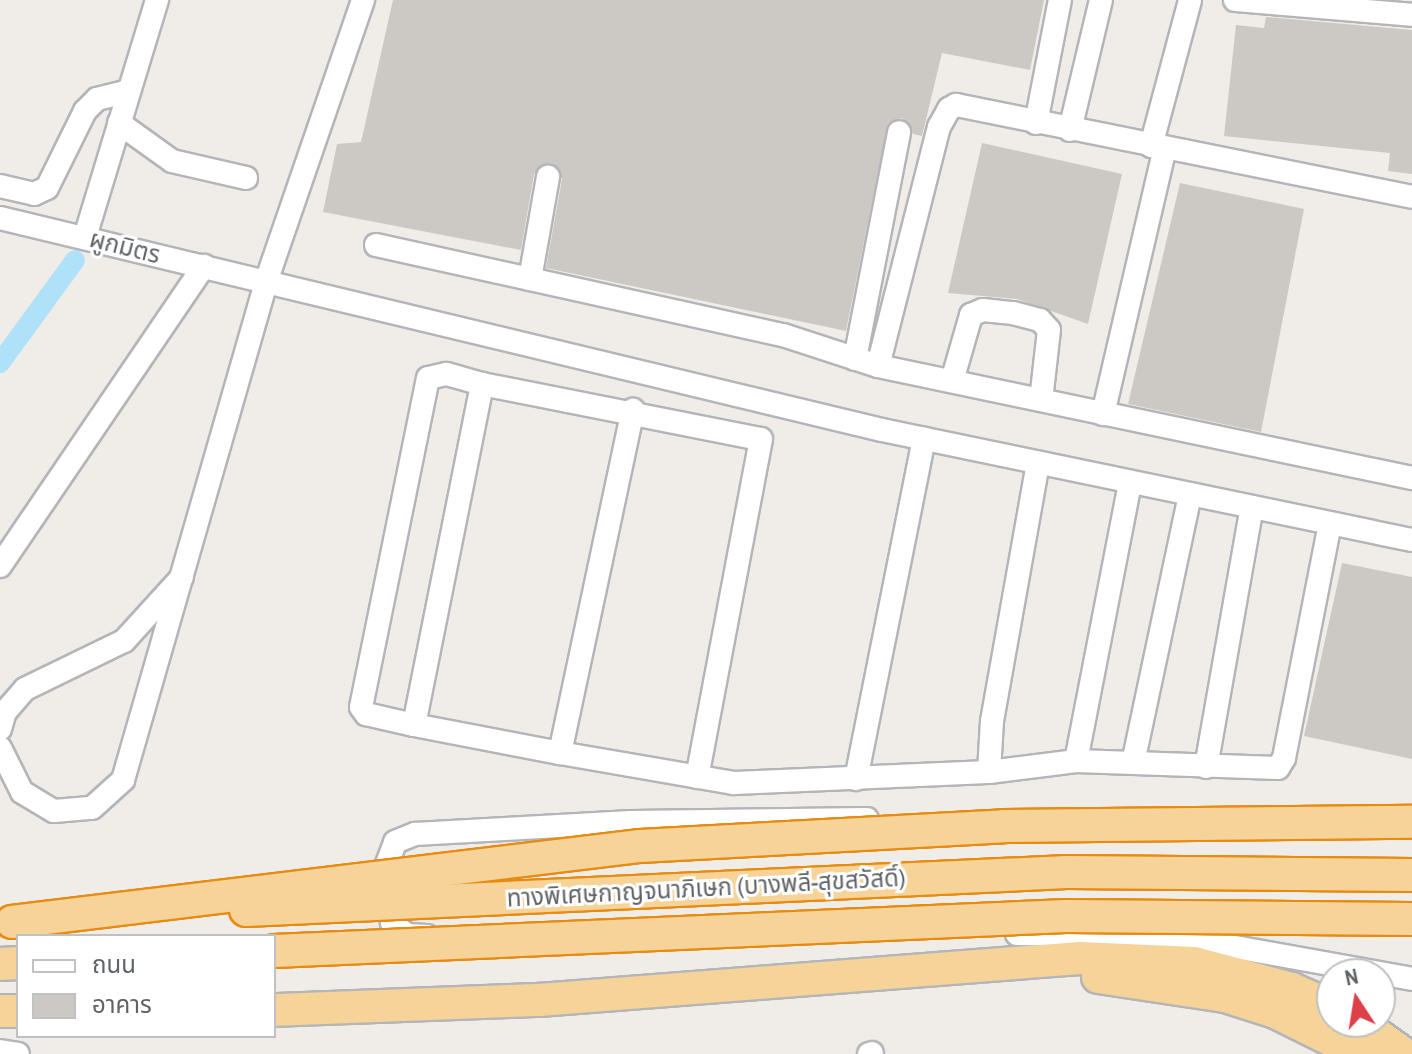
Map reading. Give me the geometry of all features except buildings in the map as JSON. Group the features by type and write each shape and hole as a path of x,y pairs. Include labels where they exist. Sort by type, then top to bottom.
{"highway":[{"path":"6,922 640,846 1004,826 1412,822"},
{"name":"ทางพิเศษกาญจนาภิเษก (บางพลี-สุขสวัสดิ์)","path":"6,922 1067,872 1412,875"},
{"name":"ทางพิเศษกาญจนาภิเษก (บางพลี-สุขสวัสดิ์)","path":"276,951 1066,916 1412,919"},
{"path":"276,1010 449,1006 1080,958 1154,959 1248,976 1316,1001"},
{"path":"935,968 1175,986 1275,1012 1360,1054"},
{"path":"1382,1038 1404,1054"}],"street":[{"path":"85,237 157,0"},
{"path":"0,748 22,792 54,811 74,813 111,796 123,780 186,574 258,277 363,0"},
{"path":"1036,123 1060,0"},
{"path":"1070,130 1101,0"},
{"path":"1103,414 1190,0"},
{"path":"1235,0 1339,3 1412,15"},
{"path":"0,186 34,194 47,188 85,111 97,99 129,91"},
{"path":"878,366 939,127 949,109 956,105 1412,197"},
{"path":"119,123 172,161 246,178"},
{"path":"855,359 899,132"},
{"path":"530,279 548,177"},
{"name":"ผูกมิตร","path":"0,218 258,277 924,439 1412,540"},
{"path":"376,245 783,335 878,366 1412,478"},
{"path":"0,566 204,266"},
{"path":"952,381 971,315 983,310 1013,313 1040,320 1049,330 1041,400"},
{"path":"697,777 761,439 633,410 482,384 446,374 428,378 362,712 560,753 697,777 734,783 989,772 1076,761 1278,768 1284,758 1330,523"},
{"path":"414,725 482,384"},
{"path":"560,753 633,410"},
{"path":"856,779 924,439"},
{"path":"989,772 992,721 1038,463"},
{"path":"1076,761 1130,482"},
{"path":"1133,763 1190,494"},
{"path":"1206,767 1252,507"},
{"path":"0,729 5,712 25,689 124,641 186,574"},
{"path":"1412,811 631,822 415,834 395,842 383,874 392,923 407,935 499,940 1079,932 1168,935 1412,979"},
{"path":"0,1051 18,1054"}],"waterway":[{"path":"0,363 75,260"}]}
